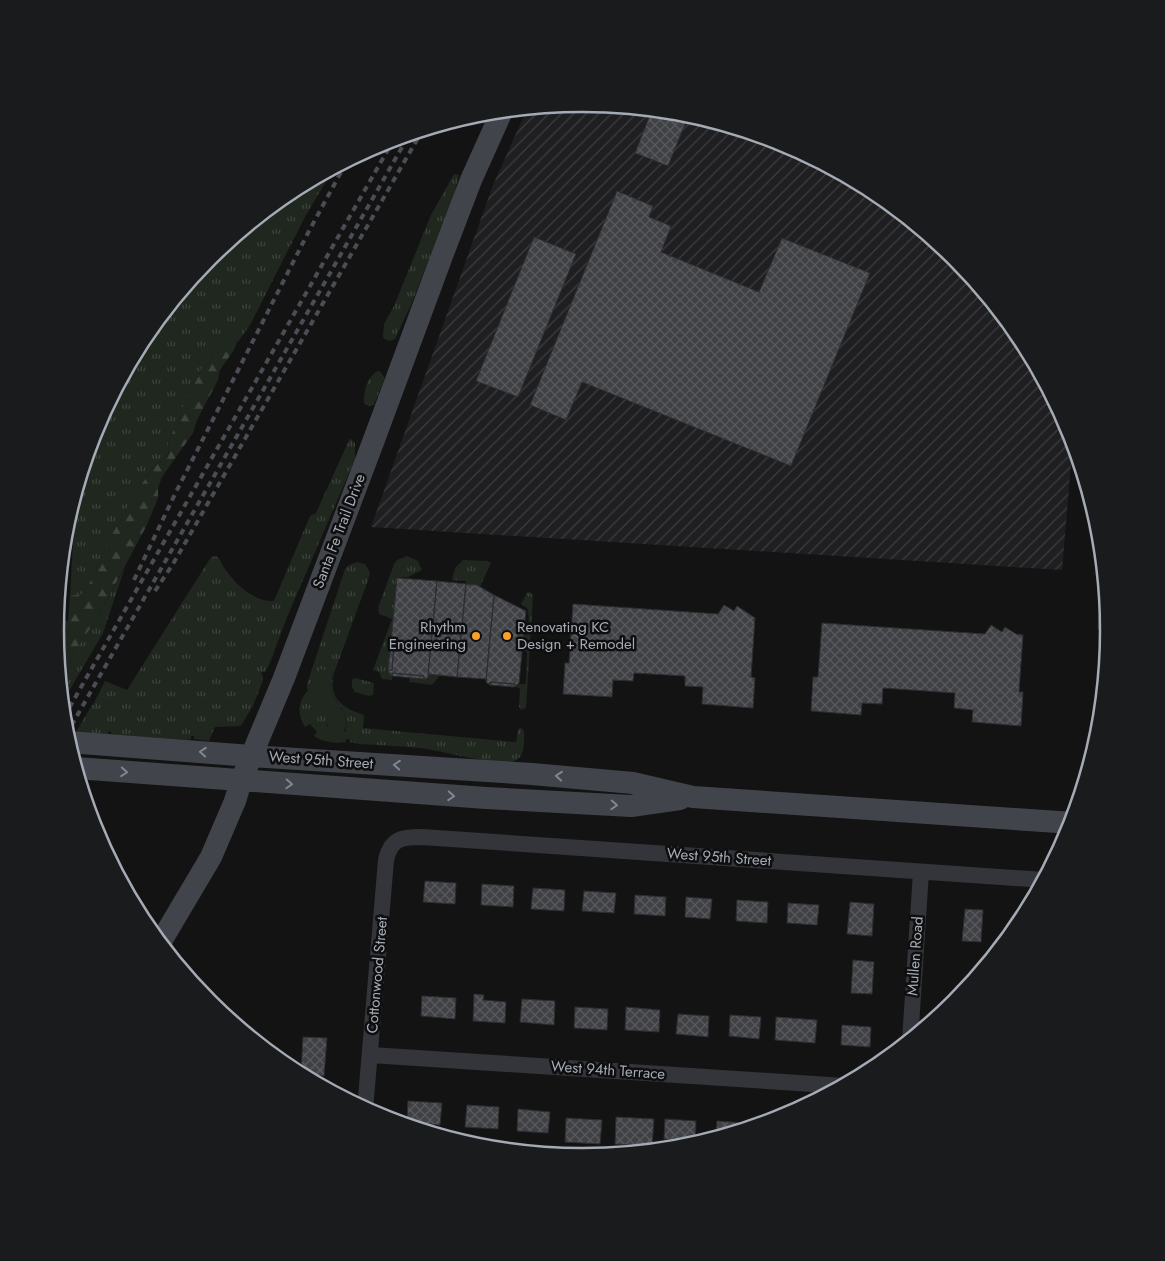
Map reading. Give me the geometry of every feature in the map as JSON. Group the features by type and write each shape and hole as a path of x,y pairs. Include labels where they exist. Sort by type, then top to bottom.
{"main road":[{"name":"Santa Fe Trail Drive","path":"164,936 211,857 235,801 240,781 284,678 376,437 454,222 498,119"},
{"name":"West 95th Street","path":"76,743 633,782 693,797 1064,822"},
{"name":"West 95th Street","path":"82,768 486,798 631,806 693,797"}],"street":[{"name":"West 95th Street","path":"394,842 405,837 422,837 1038,880"},
{"name":"Cottonwood Street","path":"366,1102 386,860 389,849 394,842"},
{"name":"Mullen Road","path":"911,1032 921,872"},
{"name":"West 94th Terrace","path":"371,1055 832,1085"}],"shaded area":[{"path":"582,112 616,113 684,122 717,129 749,139 812,165 871,199 925,240 973,288 1014,342 1048,401 1072,457 1062,570 371,527 493,185 524,115"}],"green space":[{"path":"454,174 459,175 453,198 411,305 395,339 387,340 383,337 384,324 394,306 431,215"},
{"path":"328,178 305,217 250,325 237,343 238,339 215,349 209,363 202,368 182,409 180,422 174,429 168,443 169,453 154,467 136,492 133,502 123,512 122,518 105,546 93,576 82,595 70,596 74,531 81,496 103,432 133,371 151,342 192,288 240,240 294,199"},
{"path":"234,335 238,339 234,350 220,370 218,380 197,420 193,433 162,477 158,488 158,498 147,525 96,620 76,649 65,669 64,621 68,621 70,596 82,594 85,590 105,546 122,518 123,512 133,502 136,492 154,467 169,453 168,443 174,429 180,422 182,409 202,368 209,363 215,349 222,340"},
{"path":"377,371 381,372 384,380 374,405 369,406 364,403 365,389 370,378"},
{"path":"350,438 355,443 355,459 288,615 269,665 265,672 261,674 263,680 253,706 242,724 240,726 215,727 209,741 194,739 194,736 187,740 118,735 111,734 109,731 108,734 76,732 105,681 127,690 211,557 216,556 238,585 252,595 266,601 274,601 310,516 316,513"},
{"path":"407,556 418,561 422,570 408,577 397,578 388,672 392,676 392,680 382,679 379,672 373,670 392,619 379,614 378,608 394,564 397,560"},
{"path":"463,560 488,561 491,563 480,587 466,584 466,581 452,580 455,568"},
{"path":"357,562 365,564 370,573 333,676 334,691 339,702 364,715 363,728 516,742 518,729 521,728 524,731 524,744 521,756 518,759 496,762 420,748 359,744 350,742 349,739 346,739 346,742 329,742 314,736 317,732 310,724 305,727 300,717 302,698 308,690 307,684 345,569","holes":["331,671 333,673 331,688 345,716 347,726 345,732 327,726 326,723 330,719 326,710"]},
{"path":"125,567 103,633 68,693 65,669 76,649 96,620"},
{"path":"530,592 533,596 526,708 521,710 519,706 520,688 514,687 519,684 525,684 526,681 527,652 522,649 525,622 529,622 528,609 521,604 527,593"},
{"path":"320,669 333,673 331,688 346,718 345,730 341,735 334,735 326,723 329,719 326,711 319,708 316,689"},
{"path":"428,674 440,675 432,685 409,682 410,675 424,679 428,677"},
{"path":"355,678 374,683 373,695 369,696 355,692 352,687 352,680"}],"building":[{"path":"650,116 686,122 668,166 635,153"},
{"path":"617,191 653,206 649,217 671,226 661,252 759,292 782,238 870,273 791,466 582,382 566,420 530,405"},
{"path":"534,237 576,254 518,397 476,381"},
{"path":"397,578 437,581 428,677 426,679 424,679 424,676 392,673 392,676 388,670 392,670 394,643 391,642"},
{"path":"437,581 466,584 457,677 428,674"},
{"name":"Rhythm Engineering","path":"466,584 477,585 494,595 486,679 457,677"},
{"name":"Renovating KC Design + Remodel","path":"494,595 526,611 519,683 514,687 515,684 490,682 490,685 486,682"},
{"path":"1100,598 1101,629 1098,629"},
{"path":"573,604 718,614 724,605 734,611 737,606 755,618 751,677 755,678 753,708 702,704 703,687 685,686 685,676 634,673 633,681 613,680 612,697 563,694 565,663 569,663"},
{"path":"822,623 985,634 991,625 1002,632 1005,627 1016,634 1023,635 1019,692 1023,692 1021,726 972,722 973,710 954,708 955,693 883,688 882,704 862,703 861,715 811,711 813,677 818,677"},
{"path":"391,642 394,643 392,670 388,670"},
{"path":"392,673 424,676 424,679 392,676"},
{"path":"490,682 515,684 514,687 490,685"},
{"path":"425,881 456,883 455,904 423,902"},
{"path":"482,884 514,886 513,907 481,905"},
{"path":"533,888 565,890 564,911 531,909"},
{"path":"584,891 616,893 614,913 582,911"},
{"path":"635,895 666,897 665,916 634,914"},
{"path":"686,897 712,899 710,919 685,917"},
{"path":"737,900 768,902 767,923 736,921"},
{"path":"850,902 874,904 872,936 847,934"},
{"path":"788,903 819,905 817,925 787,923"},
{"path":"965,909 983,910 981,942 962,941"},
{"path":"853,960 874,962 872,994 851,993"},
{"path":"474,994 484,995 483,1000 506,1002 505,1023 473,1021"},
{"path":"422,996 456,998 455,1019 421,1016"},
{"path":"522,999 555,1001 554,1025 520,1022"},
{"path":"575,1007 608,1009 607,1030 574,1028"},
{"path":"626,1007 660,1010 659,1032 625,1030"},
{"path":"678,1014 709,1016 708,1037 676,1034"},
{"path":"730,1015 761,1017 759,1039 729,1036"},
{"path":"776,1017 817,1020 815,1043 775,1040"},
{"path":"842,1025 871,1027 870,1047 841,1045"},
{"path":"303,1037 327,1038 324,1076 315,1075 301,1067"},
{"path":"408,1101 442,1103 440,1125 420,1123 407,1119"},
{"path":"467,1105 499,1107 498,1129 465,1127"},
{"path":"518,1109 550,1112 548,1133 517,1131"},
{"path":"616,1117 654,1119 652,1145 639,1146 615,1144"},
{"path":"566,1118 602,1120 600,1144 565,1142"},
{"path":"665,1119 696,1121 695,1137 679,1140 664,1139"},
{"path":"717,1121 745,1123 745,1123 716,1132"}],"railway":[{"path":"155,591 173,564 418,138"},
{"path":"73,724 404,143"},
{"path":"70,707 388,149"},
{"path":"134,580 175,494 341,171"}],"place":[{"name":"Rhythm Engineering","path":"476,636"},
{"name":"Renovating KC Design + Remodel","path":"507,636"}]}
